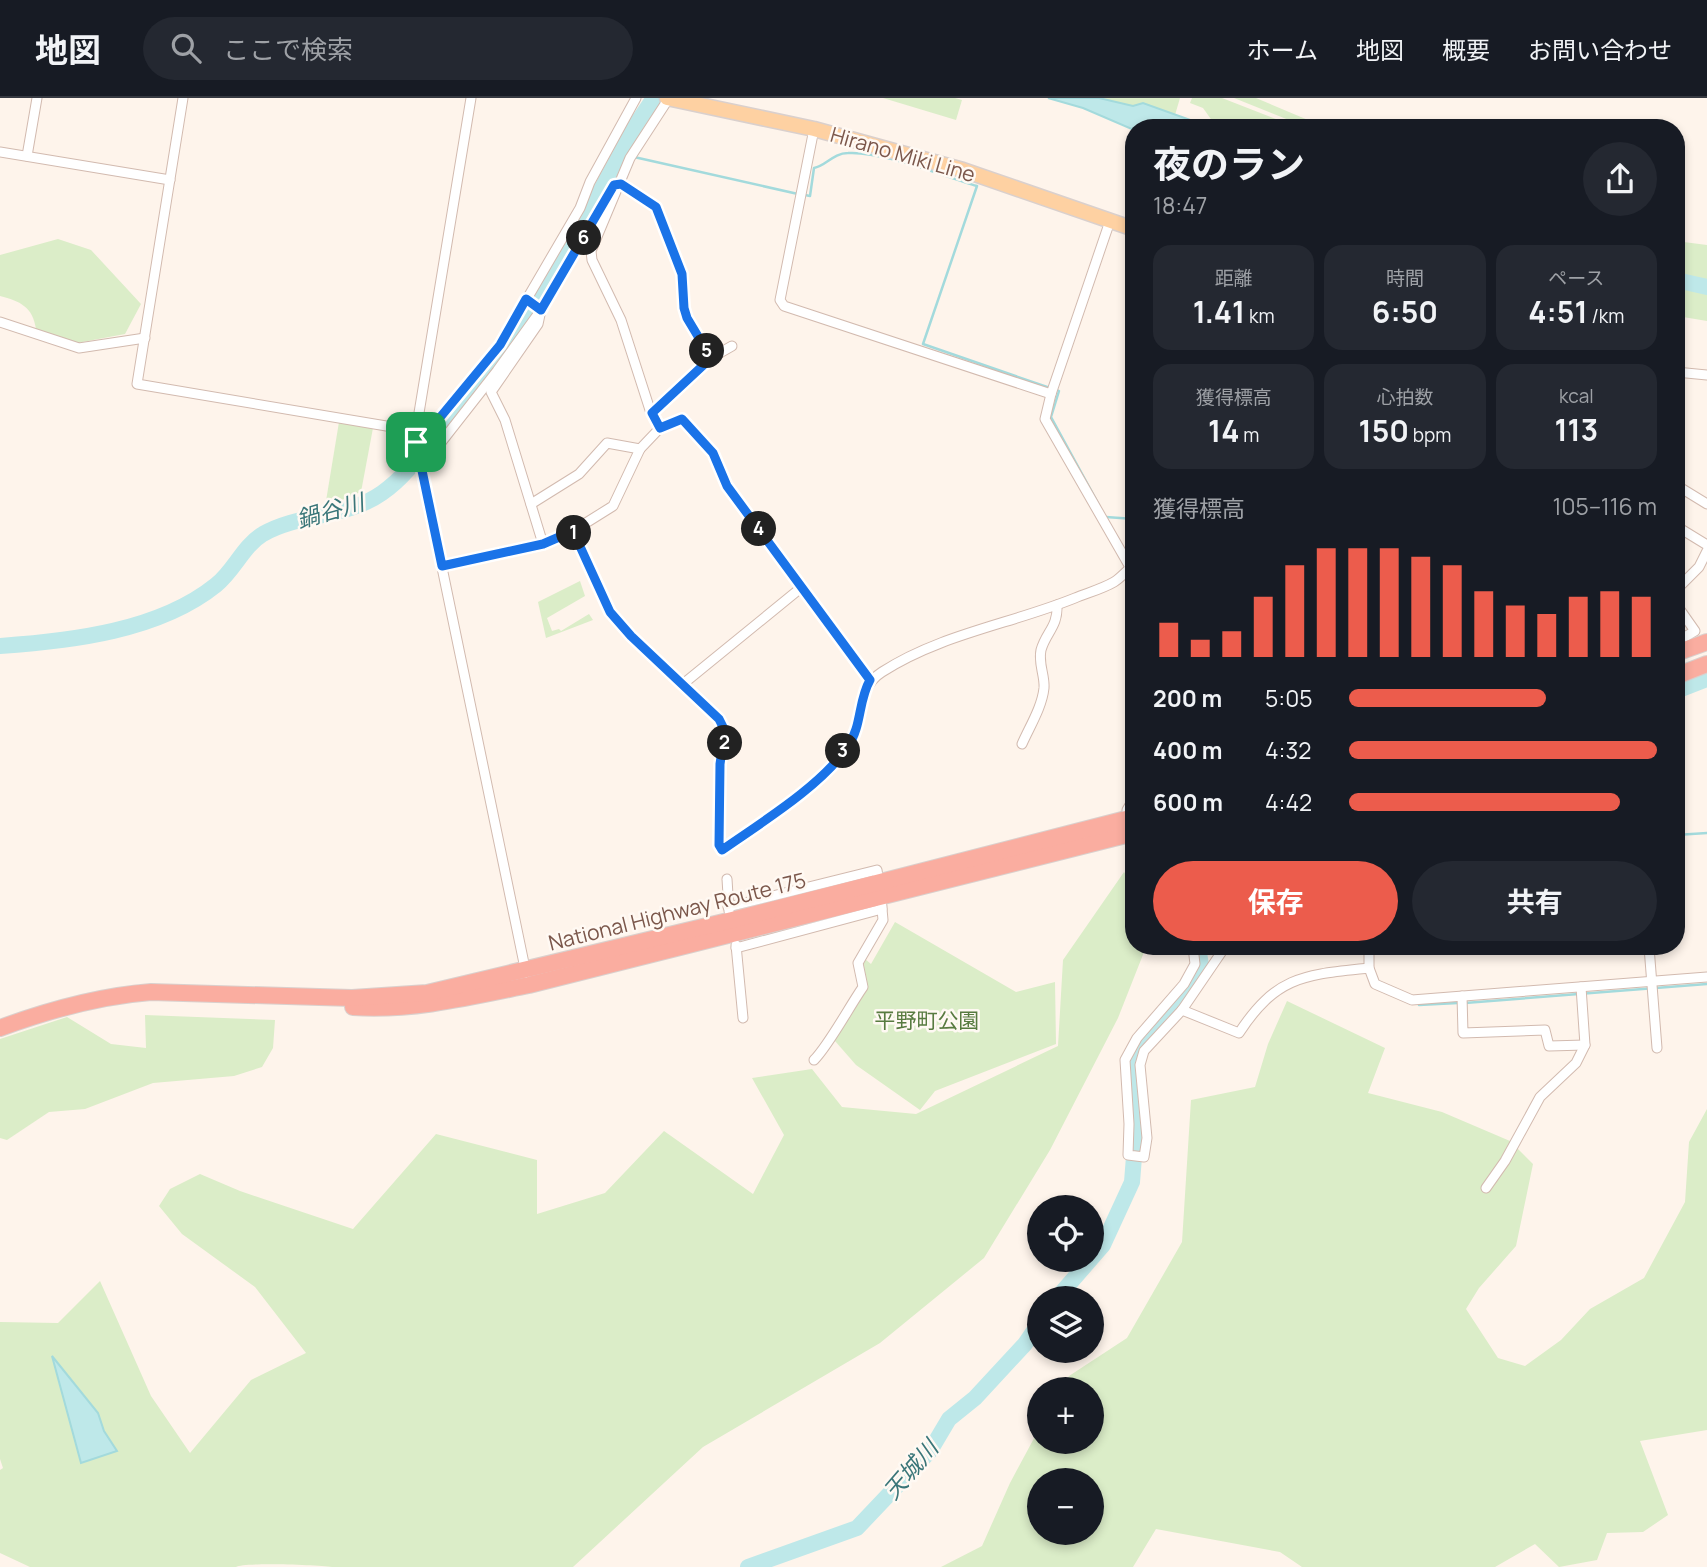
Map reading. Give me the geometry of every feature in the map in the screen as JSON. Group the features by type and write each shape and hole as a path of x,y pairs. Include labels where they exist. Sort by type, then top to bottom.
{"highway":[{"path":"1685,650 1707,642"},
{"path":"1685,673 1707,664"},
{"name":"National Highway Route 175","path":"0,1028 73,1004 118,994 151,992 397,1009 430,1005 527,977 733,927 880,896 1125,825"}],"main road":[{"name":"Hirano Miki Line","path":"668,98 814,129 963,170 1125,226"}],"street":[{"path":"27,156 37,98"},
{"path":"184,98 137,384 416,436 428,432 500,345 580,208 590,182 635,98"},
{"path":"471,98 416,436 527,977"},
{"path":"660,428 652,413 621,320 592,260 591,251 630,158 668,98"},
{"path":"814,129 780,300 784,306 1051,394"},
{"path":"0,152 170,180"},
{"path":"421,468 541,310 614,185 621,184 656,207 682,274 687,318 711,358"},
{"path":"1111,221 1045,418 1125,555"},
{"path":"526,299 541,310"},
{"path":"541,310 538,324 491,392 505,419 543,544"},
{"path":"0,322 79,348 145,338"},
{"path":"652,413 711,358 732,346"},
{"path":"1685,373 1707,375"},
{"path":"442,566 543,544 573,531 613,506 640,449 660,428 682,419 713,453 727,486 870,680"},
{"path":"531,505 579,474 607,443 640,449"},
{"path":"1685,491 1707,504"},
{"path":"573,531 610,612 631,636 719,719 725,731 720,764 719,845 722,850 817,779 848,747 859,721 863,693 870,680 884,670 952,638 1057,605 1114,582 1125,574"},
{"path":"1685,532 1707,545"},
{"path":"1685,581 1699,568 1707,551"},
{"path":"683,684 802,587"},
{"path":"1022,744 1038,708 1044,685 1040,669 1041,649 1058,620 1057,605"},
{"path":"1685,617 1695,631 1685,637"},
{"path":"733,927 877,870 883,920 858,963 863,987 828,1038 823,1051 814,1060"},
{"path":"727,879 743,1018"},
{"path":"1194,955 1195,964 1184,984 1137,1038 1125,1060 1129,1155 1144,1157 1147,1138 1140,1065 1144,1051 1181,1010 1220,955"},
{"path":"1369,955 1369,968 1375,984 1412,1000 1707,976"},
{"path":"1650,955 1657,1048"},
{"path":"1181,1010 1239,1033 1256,1007 1286,983 1309,975 1369,968"},
{"path":"1184,984 1195,991"},
{"path":"1486,1188 1505,1161 1540,1097 1577,1062 1585,1045 1581,987"},
{"path":"1462,996 1463,1033 1545,1030 1549,1046 1585,1045"}],"green space":[{"path":"883,98 955,98 962,100 956,120"},
{"path":"1099,98 1180,98 1175,115 1143,103 1133,106"},
{"path":"1192,98 1222,98 1276,119 1211,119 1203,108 1190,103"},
{"path":"1234,98 1256,98 1306,119 1286,119"},
{"path":"58,239 91,250 141,304 125,334 77,343 36,329 29,310 14,300 0,296 0,255"},
{"path":"1685,242 1707,245 1707,321 1685,317"},
{"path":"339,422 373,428 361,492 325,507"},
{"path":"580,581 585,596 547,618 552,631 561,631 589,614 593,620 546,638 538,602"},
{"path":"1124,872 1125,955 1143,955 1118,1018 1050,1150 984,1258 880,1343 703,1447 573,1567 332,1567 266,1564 236,1567 30,1567 0,1553 0,1470 3,1468 0,1459 0,1322 58,1323 100,1281 151,1396 190,1453 251,1380 306,1353 255,1287 182,1234 159,1206 170,1189 200,1174 240,1191 353,1229 436,1134 537,1160 537,1214 605,1193 664,1131 753,1194 784,1135 752,1078 812,1069 842,1107 916,1114 1058,1046 1063,960"},
{"name":"平野町公園","path":"895,922 1016,992 1055,982 1056,1044 935,1091 920,1110 856,1065 835,1041 835,1034 867,987 862,965 865,959 871,964"},
{"path":"1287,1001 1385,1048 1368,1093 1442,1112 1510,1141 1533,1164 1516,1246 1479,1288 1466,1309 1498,1358 1525,1366 1561,1340 1590,1309 1644,1278 1685,1202 1689,1142 1707,1109 1707,1430 1640,1441 1668,1515 1643,1532 1607,1533 1597,1560 1559,1567 1535,1544 1495,1567 1302,1567 1280,1552 1156,1529 1133,1567 941,1567 982,1546 1027,1451 1027,1454 1104,1454 1104,1377 1068,1377 1089,1363 1104,1363 1104,1353 1127,1338 1182,1242 1191,1100 1255,1087 1268,1044"},
{"path":"145,1015 275,1020 273,1048 262,1067 234,1076 153,1083 85,1109 49,1112 7,1140 0,1138 0,1039 67,1017 111,1044 146,1048"}],"water":[{"path":"1048,98 1099,98 1133,106 1143,103 1188,119 1125,119 1125,126 1083,108"},
{"path":"52,1356 98,1413 104,1431 117,1451 81,1463"}],"waterway":[{"name":"鍋谷川","path":"0,646 85,637 141,623 168,613 193,601 216,585 250,545 263,534 292,522 354,507 391,486 415,462 487,373 513,336 551,277 637,123 654,98"},
{"path":"805,195 810,196 814,168 838,155 848,153 895,160 977,186 923,344 1050,388"},
{"path":"634,157 798,194"},
{"path":"1685,282 1707,287"},
{"path":"1057,390 1059,391 1051,417 1099,505"},
{"path":"1106,517 1125,518"},
{"name":"天城川","path":"1685,688 1707,679"},
{"path":"1685,834 1707,833"},
{"name":"天城川","path":"1067,1286 1103,1245 1132,1182 1137,1119 1132,1062 1139,1048 1174,1009 1201,965 1199,955"},
{"path":"1465,1003 1707,984"},
{"path":"1419,1005 1458,1003"},
{"name":"天城川","path":"748,1567 857,1528 930,1451 949,1419 975,1398 1027,1341"}],"route":[{"path":"621,184 656,207 682,274 687,318 711,358 652,413 660,428 682,419 713,453 727,486 870,680 863,693 859,721 848,747 817,779 722,850 719,845 720,764 725,747 725,731 719,719 631,636 610,612 573,531 543,544 442,566 416,442 428,432 500,345 526,299 541,310 614,185 621,184"}]}
